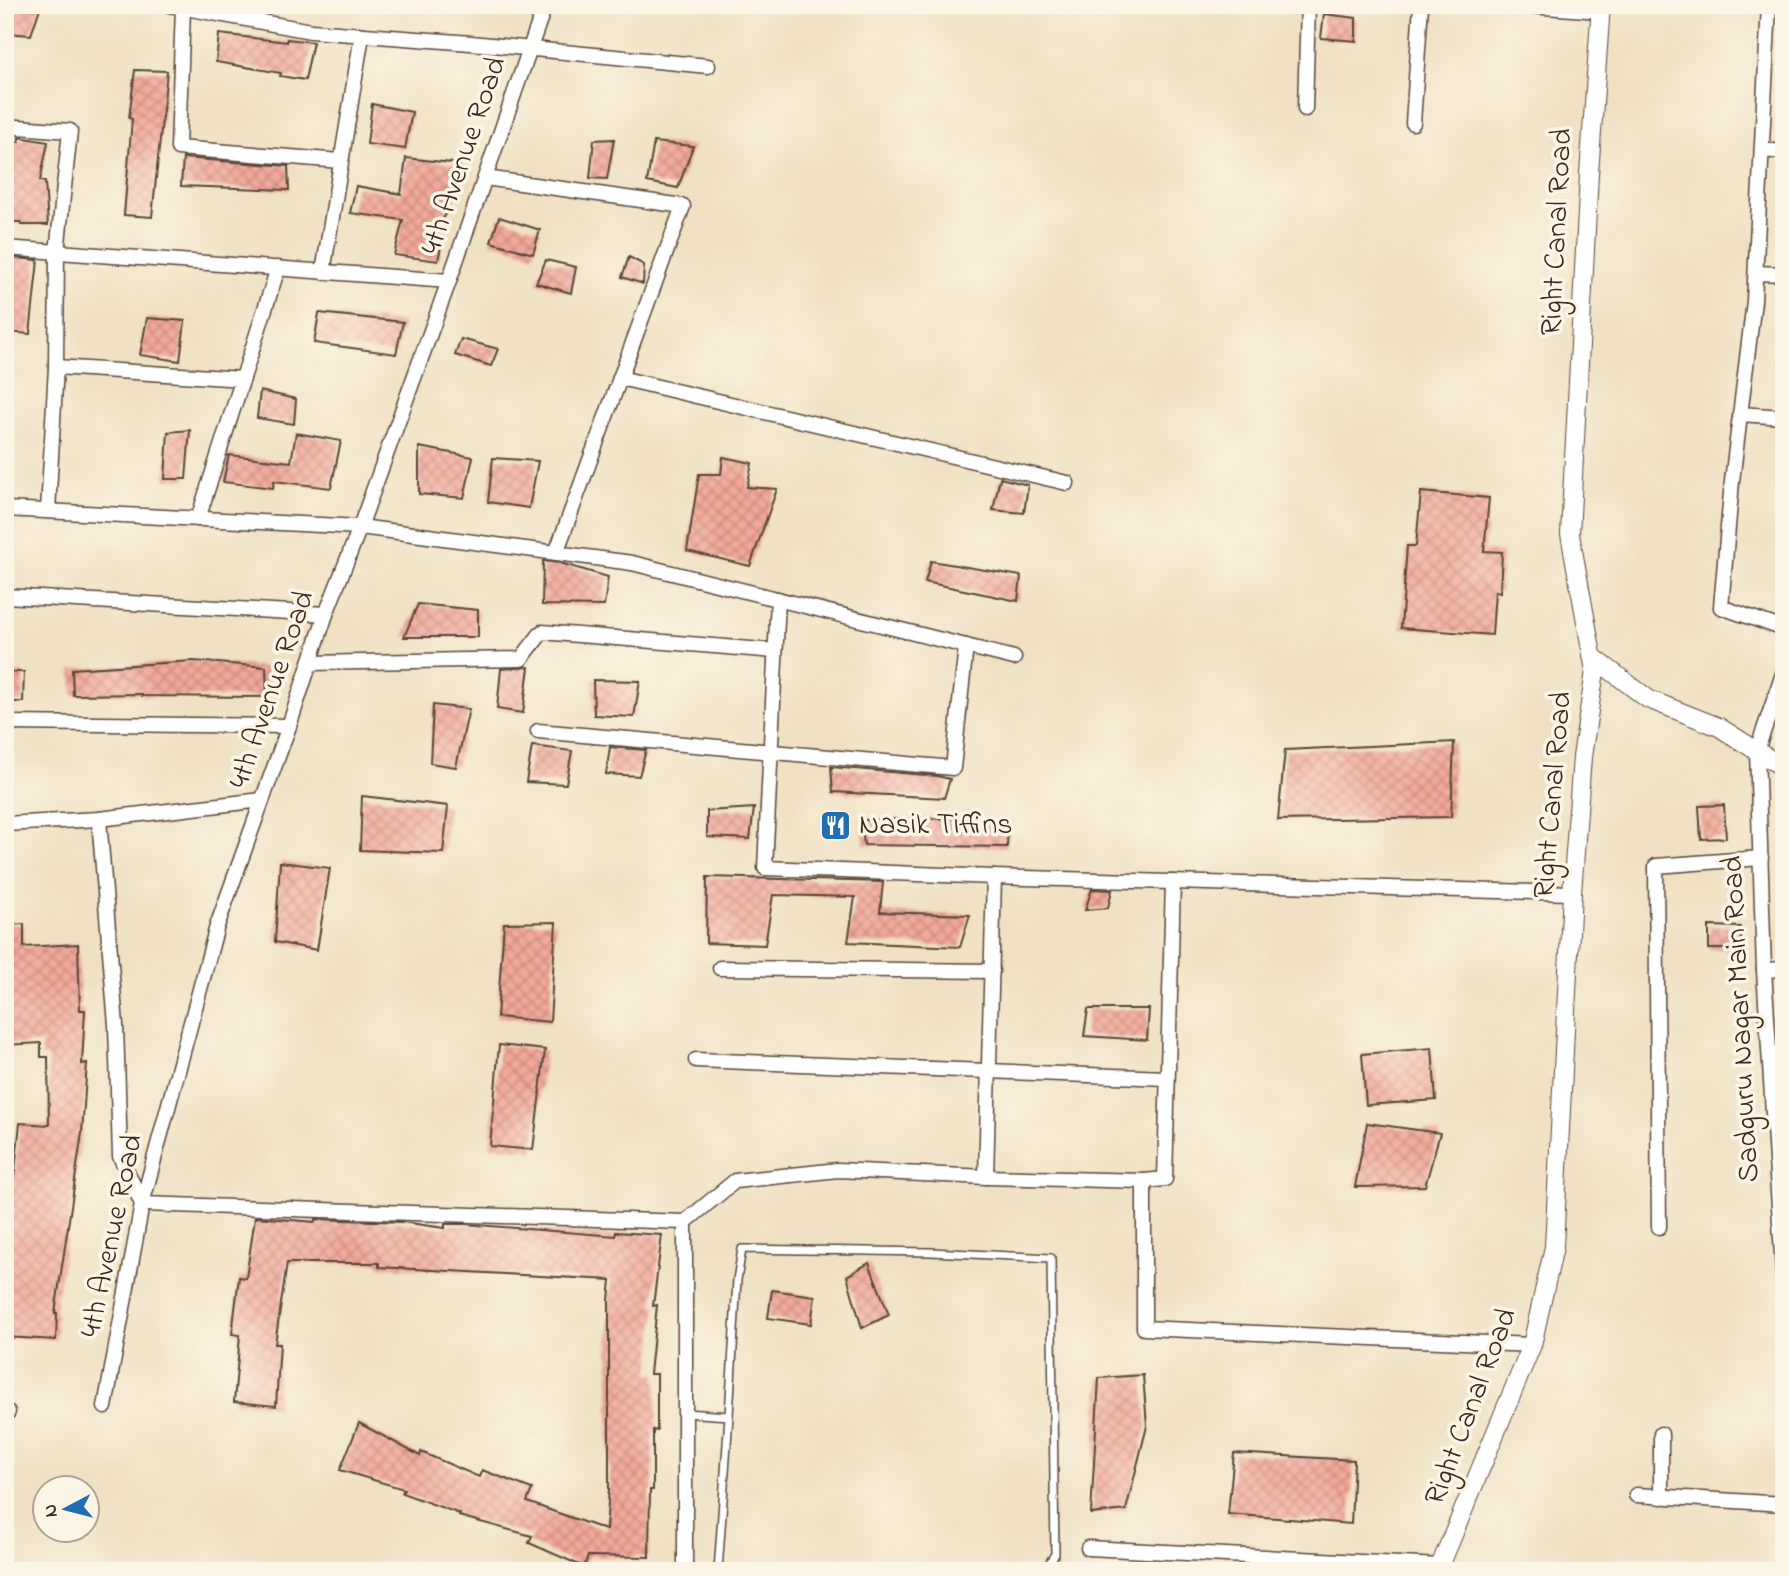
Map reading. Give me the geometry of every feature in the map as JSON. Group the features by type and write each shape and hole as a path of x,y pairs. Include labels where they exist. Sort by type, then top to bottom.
{"street":[{"name":"4th Avenue Road","path":"106,1407 142,1204 217,926 326,614 449,281 545,5"},
{"path":"1305,109 1308,5"},
{"path":"1413,123 1421,5"},
{"path":"1516,5 1601,8"},
{"path":"1769,5 1756,273 1721,607 1784,629"},
{"path":"341,161 178,148 176,6 311,31 708,66"},
{"name":"Right Canal Road","path":"1443,1569 1532,1345 1554,1247 1572,893 1582,757 1595,671 1570,534 1589,174 1601,8"},
{"path":"323,272 362,35"},
{"path":"5,127 70,131 57,252 57,367 48,511"},
{"path":"1762,150 1784,152"},
{"path":"485,178 682,206 556,553"},
{"path":"5,248 449,281"},
{"path":"198,519 278,268"},
{"path":"1756,273 1784,274"},
{"path":"57,367 243,379"},
{"path":"620,378 1067,483"},
{"path":"1740,414 1784,417"},
{"path":"5,509 360,527 632,563 1014,658"},
{"path":"5,596 326,614"},
{"path":"778,599 765,868 1572,893"},
{"path":"310,663 521,659 542,632 775,651"},
{"path":"538,731 953,768 966,646"},
{"path":"1593,657 1648,699 1719,727 1784,768"},
{"path":"1757,750 1784,671"},
{"path":"5,723 289,726"},
{"name":"Sadguru Nagar Main Road","path":"1757,750 1764,970 1784,1286"},
{"path":"5,824 99,819 262,800"},
{"path":"99,819 116,1025 120,1156 142,1204 685,1222 735,1181 838,1170 986,1177 1144,1181 1165,1179 1173,882"},
{"path":"1659,1227 1656,866 1761,858"},
{"path":"986,1177 994,877"},
{"path":"720,968 992,971"},
{"path":"1764,970 1784,969"},
{"path":"696,1059 1167,1078"},
{"path":"1144,1181 1144,1328 1532,1345"},
{"path":"685,1222 685,1571"},
{"path":"1661,1434 1661,1496"},
{"path":"1636,1495 1784,1504"},
{"path":"1088,1548 1443,1569"}],"lane":[{"path":"718,1571 737,1280 742,1249 931,1252 1051,1258 1055,1554 1044,1571"},
{"path":"685,1413 729,1416"}],"building":[{"path":"5,5 41,5 31,35 5,33"},
{"path":"1324,14 1356,18 1356,41 1321,38"},
{"path":"219,34 287,42 287,39 313,42 305,80 280,76 281,73 216,62"},
{"path":"135,70 167,71 152,217 124,215 132,119 129,118"},
{"path":"372,104 412,112 405,149 367,144"},
{"path":"19,137 48,142 40,181 45,182 48,225 5,222 5,140 19,142"},
{"path":"614,139 607,179 590,178 594,140"},
{"path":"654,142 693,146 678,188 647,182"},
{"path":"183,158 288,166 289,190 181,186"},
{"path":"406,158 460,164 458,185 437,236 443,237 438,261 394,255 403,220 350,213 356,186 401,194"},
{"path":"499,217 540,230 533,254 491,242"},
{"path":"629,257 644,265 643,284 622,277"},
{"path":"14,258 38,260 30,334 7,332 13,279 9,279"},
{"path":"546,260 576,267 571,293 536,283"},
{"path":"319,313 403,322 396,354 314,343"},
{"path":"147,318 185,321 180,361 140,355"},
{"path":"461,339 498,349 491,366 455,355"},
{"path":"260,391 296,399 294,424 257,418"},
{"path":"190,430 186,479 165,479 168,432"},
{"path":"296,433 341,441 331,488 274,481 273,488 223,482 229,455 291,462"},
{"path":"419,447 473,457 464,498 419,494"},
{"path":"723,457 752,463 747,487 777,489 750,566 687,551 699,474 721,474"},
{"path":"493,458 538,461 529,508 488,502"},
{"path":"1000,478 1028,485 1024,513 993,510"},
{"path":"1421,492 1489,498 1484,551 1502,552 1500,592 1495,591 1492,635 1401,628 1407,546 1416,546"},
{"path":"543,561 560,563 608,577 604,606 542,605"},
{"path":"931,561 1021,576 1018,601 925,582"},
{"path":"418,604 478,610 478,637 404,637"},
{"path":"193,661 266,667 267,697 73,695 72,669"},
{"path":"529,667 523,713 497,709 501,669"},
{"path":"5,672 24,672 23,702 5,702"},
{"path":"593,680 640,681 634,717 594,715"},
{"path":"433,705 469,709 456,767 430,763"},
{"path":"1454,742 1451,817 1278,820 1285,750"},
{"path":"532,746 572,751 566,784 526,782"},
{"path":"610,747 646,750 639,776 606,774"},
{"path":"831,767 950,779 944,798 833,792"},
{"path":"362,796 448,806 443,853 360,850"},
{"path":"1724,805 1726,838 1701,839 1699,806"},
{"path":"754,808 750,839 707,837 707,811"},
{"path":"969,818 1008,823 1007,847 864,845 861,820"},
{"path":"280,862 330,868 317,950 275,942"},
{"path":"707,877 883,882 880,912 970,915 960,947 848,942 855,897 773,895 765,945 706,943"},
{"path":"1092,889 1112,890 1108,908 1085,910"},
{"path":"556,922 550,1022 497,1017 504,923"},
{"path":"24,924 24,947 78,944 80,1010 85,1010 82,1064 87,1063 82,1133 55,1313 56,1340 5,1337 5,1227 20,1123 49,1125 48,1057 41,1057 41,1043 5,1045 5,925"},
{"path":"1709,926 1741,927 1741,949 1709,949"},
{"path":"1088,1009 1149,1009 1147,1040 1084,1036"},
{"path":"499,1045 545,1050 533,1150 490,1146"},
{"path":"1432,1048 1436,1100 1366,1105 1362,1054"},
{"path":"1367,1123 1440,1133 1425,1186 1355,1187"},
{"path":"255,1217 315,1222 316,1219 402,1222 445,1228 445,1224 465,1224 615,1236 616,1232 662,1235 653,1306 657,1305 650,1374 657,1374 657,1431 653,1430 649,1557 588,1556 584,1567 529,1543 532,1536 459,1516 460,1514 402,1493 404,1489 340,1470 359,1423 420,1456 421,1452 479,1477 482,1470 532,1489 527,1502 606,1530 609,1489 611,1280 379,1267 379,1263 287,1263 275,1344 280,1344 276,1406 234,1402 240,1335 232,1334 239,1277 246,1278"},
{"path":"869,1263 889,1315 862,1328 847,1276"},
{"path":"772,1290 815,1296 811,1324 768,1318"},
{"path":"1143,1375 1147,1426 1126,1510 1091,1514 1099,1378"},
{"path":"1234,1453 1354,1460 1351,1524 1228,1514"}],"place":[{"name":"Nasik Tiffins","path":"836,826"}]}
